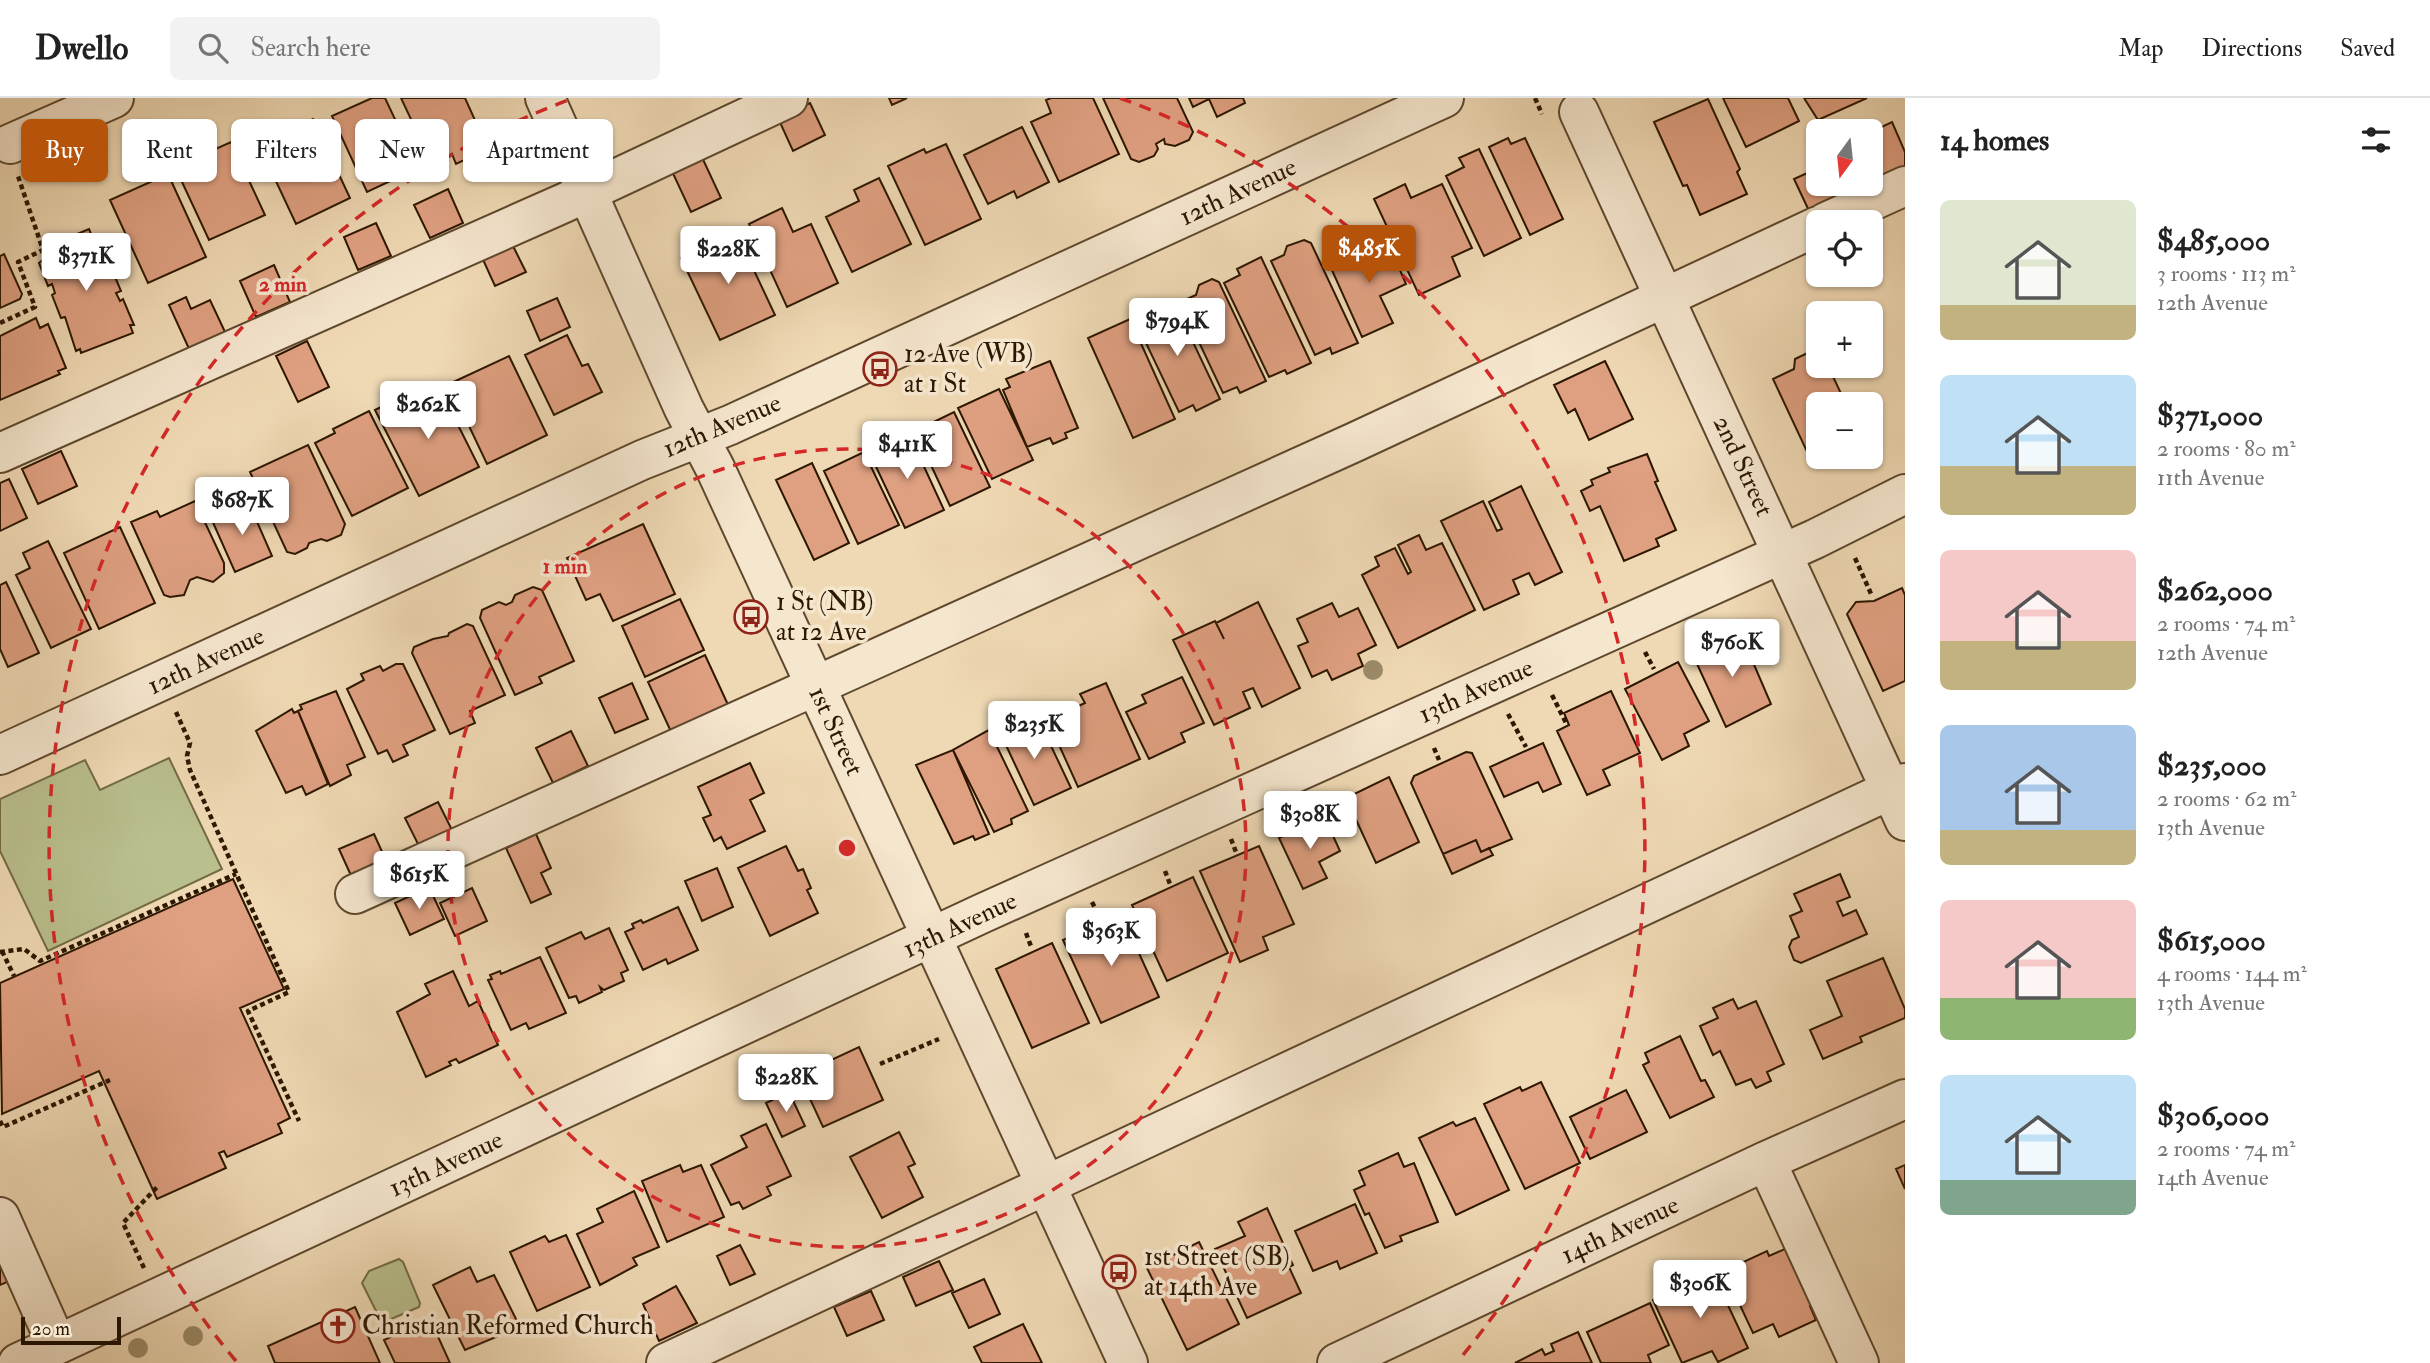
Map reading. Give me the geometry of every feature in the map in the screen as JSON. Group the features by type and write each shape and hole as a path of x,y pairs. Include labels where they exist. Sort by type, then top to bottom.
{"street":[{"path":"10,144 114,98"},
{"name":"1st Street","path":"545,98 1128,1363"},
{"path":"0,453 588,191 788,98"},
{"name":"12th Avenue","path":"0,755 642,460 700,438 1444,98"},
{"name":"2nd Street","path":"1579,112 1782,552 1900,798"},
{"path":"1852,210 1905,186"},
{"path":"355,894 1356,442 1806,232"},
{"name":"13th Avenue","path":"18,1363 70,1349 931,938 1905,494"},
{"path":"666,1363 1046,1185 1900,798"},
{"name":"14th Avenue","path":"1337,1363 1398,1350 1766,1161 1905,1099"},
{"path":"1766,1161 1858,1363"},
{"path":"0,1217 70,1349"}],"path":[{"path":"0,323 35,307 18,262 43,250 10,144"},
{"path":"1850,547 1872,596"},
{"path":"1754,640 1779,626"},
{"path":"1503,709 1513,718 1526,747"},
{"path":"176,711 189,740 190,770 289,992 248,1011 299,1121"},
{"path":"14,976 1,951 24,949 40,961 236,874"},
{"path":"1088,895 1100,918"},
{"path":"880,1064 946,1036"},
{"path":"0,1122 3,1128 110,1080"},
{"path":"145,1272 123,1223 159,1185"}],"green space":[{"path":"169,758 222,869 48,951 0,851 0,799 85,760 100,790"},
{"path":"399,1259 403,1262 420,1303 419,1307 382,1323 362,1283 369,1271"}],"building":[{"path":"372,98 385,98 395,119 355,119 355,166 341,136 341,119 333,119 332,116"},
{"path":"401,98 465,98 474,119 463,119 463,161 456,164 452,154 449,156 449,119 411,119"},
{"path":"889,98 907,98 892,105"},
{"path":"1093,98 1119,154 1059,182 1031,122 1051,113 1046,100"},
{"path":"1103,98 1177,98 1193,132 1189,140 1175,146 1165,144 1164,139 1156,144 1158,149 1154,156 1139,162 1131,159"},
{"path":"1189,98 1243,98 1245,103 1217,117 1209,99 1193,107"},
{"path":"1723,98 1788,98 1799,121 1746,147"},
{"path":"1804,98 1867,98 1820,119 1817,119"},
{"path":"1708,99 1740,169 1737,172 1747,194 1700,215 1687,185 1683,186 1654,122"},
{"path":"810,103 825,135 793,151 778,118"},
{"path":"1892,122 1905,152 1905,170 1883,180 1883,126"},
{"path":"1022,127 1049,182 1017,198 1014,191 988,204 964,155"},
{"path":"1508,138 1511,144 1525,138 1563,219 1530,235 1489,147"},
{"path":"231,142 231,182 250,182 265,215 209,240 182,182 217,182 217,148"},
{"path":"946,144 981,219 925,245 888,166 924,149 926,153"},
{"path":"1479,149 1521,238 1484,256 1446,176 1464,167 1459,158"},
{"path":"700,153 721,198 691,212 670,167"},
{"path":"1806,174 1806,196 1838,196 1840,200 1817,210 1809,210 1794,179"},
{"path":"879,178 911,244 852,272 826,217 859,201 854,190"},
{"path":"341,179 350,198 296,224 276,182 341,182"},
{"path":"150,182 172,182 206,257 148,283 110,200"},
{"path":"362,182 388,182 367,192"},
{"path":"1405,184 1411,198 1442,184 1472,248 1452,257 1460,276 1419,295 1374,199"},
{"path":"448,189 463,223 430,238 414,205"},
{"path":"782,208 793,232 811,224 838,283 787,307 749,224"},
{"path":"376,223 391,256 358,270 344,237"},
{"path":"89,229 105,268 110,265 121,291 116,293 120,301 123,299 134,325 130,325 133,333 81,353 80,349 76,351 65,317 61,318 52,295 55,293 52,284 48,286 39,263 51,253 48,246"},
{"path":"736,232 775,315 720,340 681,258"},
{"path":"510,240 526,272 495,286 480,253"},
{"path":"1304,240 1311,243 1358,343 1332,354 1330,348 1315,355 1271,261 1284,255 1287,246"},
{"path":"1388,242 1406,284 1380,296 1393,323 1362,337 1331,268 1355,258 1352,250 1368,244 1371,249"},
{"path":"4,254 22,294 20,299 0,308 0,256"},
{"path":"1261,257 1311,363 1287,374 1285,370 1269,377 1224,283 1240,275 1237,269"},
{"path":"274,265 290,302 256,317 240,281"},
{"path":"1212,279 1219,282 1266,381 1240,393 1237,387 1223,393 1180,302 1196,295 1199,285"},
{"path":"186,297 191,309 210,300 226,334 190,351 169,305"},
{"path":"557,298 570,327 540,341 527,311"},
{"path":"1173,300 1220,399 1196,411 1193,405 1179,412 1134,318"},
{"path":"36,318 40,328 48,324 66,368 58,371 60,374 0,400 0,336"},
{"path":"1130,319 1175,419 1133,438 1088,338"},
{"path":"567,335 582,366 588,364 602,392 554,415 525,355"},
{"path":"307,341 329,387 298,402 276,356"},
{"path":"1806,354 1806,378 1834,378 1840,392 1806,392 1806,449 1773,379 1794,369 1795,359"},
{"path":"509,356 547,435 487,464 449,384"},
{"path":"1050,361 1078,428 1065,433 1067,438 1053,444 1050,438 1027,447 1003,390 1010,387 1006,379"},
{"path":"1605,361 1633,419 1589,440 1575,409 1568,413 1554,385"},
{"path":"440,389 479,467 419,496 375,410 401,397 406,406"},
{"path":"999,389 1033,460 992,479 958,408"},
{"path":"369,411 408,488 352,516 315,443 335,433 333,429"},
{"path":"954,412 990,487 950,506 915,431"},
{"path":"909,434 944,510 905,528 869,452"},
{"path":"308,445 345,524 341,535 327,541 321,539 309,543 307,548 295,554 287,552 250,472"},
{"path":"61,451 77,486 38,504 22,469"},
{"path":"864,452 899,525 858,544 824,471"},
{"path":"1647,454 1658,481 1655,482 1676,530 1656,539 1659,546 1624,561 1600,506 1590,511 1581,491 1593,485 1591,480 1610,472 1608,468"},
{"path":"812,463 849,543 814,560 776,480"},
{"path":"9,479 27,518 0,531 0,483"},
{"path":"1521,486 1562,572 1535,585 1529,573 1513,580 1519,594 1484,610 1441,521 1483,501 1497,531 1502,529 1489,502"},
{"path":"195,501 224,563 224,573 213,582 197,577 190,580 184,595 170,597 164,595 131,522 157,511 160,517"},
{"path":"248,501 272,556 235,572 211,518"},
{"path":"643,524 675,594 613,621 600,594 586,600 567,558"},
{"path":"120,527 155,603 99,629 64,553"},
{"path":"1419,535 1426,550 1442,543 1475,610 1398,648 1362,575 1379,566 1375,557 1395,548 1408,574 1411,572 1398,545"},
{"path":"48,541 91,629 51,648 16,575 30,568 23,553"},
{"path":"6,582 39,653 8,667 0,649 0,585"},
{"path":"533,587 542,590 574,661 539,677 542,683 515,695 480,618 482,610 499,602 506,605 512,602 515,595"},
{"path":"1902,588 1905,595 1905,681 1883,691 1847,614 1856,602 1874,601"},
{"path":"680,599 704,650 645,677 622,626"},
{"path":"1258,602 1300,688 1262,707 1253,688 1243,692 1250,708 1214,725 1173,640 1215,621 1216,623"},
{"path":"1332,603 1339,617 1358,608 1376,645 1358,654 1363,666 1332,680 1327,670 1312,677 1298,646 1308,642 1297,619"},
{"path":"467,624 473,626 505,695 470,711 475,723 450,734 412,653 414,647 448,636"},
{"path":"1738,634 1747,638 1752,646 1749,653 1771,704 1726,727 1692,653"},
{"path":"705,655 730,709 673,736 648,682"},
{"path":"1678,662 1709,721 1684,734 1689,746 1662,760 1625,689"},
{"path":"396,664 403,664 435,730 403,745 408,755 393,762 387,750 378,754 347,689 364,680 361,674 380,666 383,671"},
{"path":"1182,677 1204,723 1181,733 1185,742 1149,759 1126,712 1146,703 1142,695"},
{"path":"632,683 648,719 615,733 599,698"},
{"path":"1106,683 1140,759 1078,787 1050,725 1073,716 1070,710 1085,703 1080,694"},
{"path":"336,691 365,757 347,765 351,775 330,786 298,711 302,709 300,705"},
{"path":"1611,691 1640,753 1603,770 1610,785 1587,795 1557,731 1569,725 1564,713"},
{"path":"292,709 294,713 298,711 328,784 306,795 302,786 286,793 256,731"},
{"path":"1019,716 1028,736 1043,729 1071,788 1034,805 997,726"},
{"path":"989,730 1028,811 1011,819 1012,824 994,832 953,750"},
{"path":"571,731 588,766 553,783 536,748"},
{"path":"1543,743 1561,784 1543,792 1538,782 1504,797 1490,767"},
{"path":"953,750 989,834 975,840 973,836 954,844 916,765"},
{"path":"1466,752 1472,753 1512,839 1481,852 1476,840 1443,854 1411,783 1414,776"},
{"path":"750,763 764,793 750,800 765,831 727,849 721,837 714,841 703,818 711,815 698,787"},
{"path":"1389,777 1419,842 1376,863 1346,798"},
{"path":"438,802 453,832 420,848 405,818"},
{"path":"1324,816 1340,851 1319,862 1327,878 1303,889 1279,838"},
{"path":"374,834 388,865 353,880 339,849"},
{"path":"536,834 551,868 541,873 551,894 531,903 506,848"},
{"path":"1476,840 1481,852 1489,848 1493,855 1452,874 1443,854"},
{"path":"786,846 798,871 803,869 811,888 807,890 818,913 770,936 738,868"},
{"path":"1259,846 1294,924 1263,937 1268,950 1240,962 1200,871"},
{"path":"717,868 733,907 702,921 685,881"},
{"path":"1840,874 1850,897 1837,902 1843,916 1856,910 1867,934 1801,963 1794,960 1789,947 1792,940 1799,937 1790,916 1802,911 1794,894"},
{"path":"1193,877 1228,953 1167,981 1132,905"},
{"path":"233,879 284,989 240,1008 290,1118 278,1124 282,1133 227,1157 224,1151 219,1153 226,1168 157,1199 99,1071 2,1114 0,983"},
{"path":"429,887 444,919 410,935 395,903"},
{"path":"472,888 487,921 455,936 440,903"},
{"path":"678,907 698,950 668,964 666,959 643,970 625,932 634,928 632,924 641,920 643,923"},
{"path":"1121,914 1159,997 1101,1023 1063,940"},
{"path":"609,928 628,970 621,973 624,981 604,990 600,987 602,992 579,1003 576,996 569,998 546,948 581,932 585,939"},
{"path":"1052,943 1089,1023 1032,1048 996,969"},
{"path":"540,957 566,1013 529,1029 526,1023 511,1030 488,980 492,979 490,975 500,971 501,974"},
{"path":"1883,958 1905,1009 1905,1018 1860,1037 1862,1042 1823,1059 1810,1030 1842,1016 1827,981"},
{"path":"453,971 469,1006 478,1001 498,1045 459,1063 456,1059 449,1062 451,1065 426,1077 397,1012 430,994 425,984"},
{"path":"1733,999 1738,1009 1756,1001 1784,1064 1767,1072 1771,1081 1756,1088 1751,1079 1736,1085 1720,1051 1713,1055 1700,1026 1718,1018 1713,1008"},
{"path":"1680,1036 1701,1081 1705,1080 1714,1097 1670,1118 1643,1065 1649,1062 1645,1053"},
{"path":"859,1047 883,1100 823,1127 799,1075"},
{"path":"1541,1082 1580,1163 1525,1189 1484,1104 1520,1087 1522,1091"},
{"path":"1626,1090 1647,1132 1590,1159 1570,1117"},
{"path":"789,1092 805,1126 782,1137 766,1103"},
{"path":"1475,1118 1509,1190 1456,1215 1419,1138 1453,1122 1456,1126"},
{"path":"766,1124 791,1176 767,1187 771,1195 743,1209 739,1202 731,1205 711,1165 747,1147 741,1136"},
{"path":"899,1132 915,1164 908,1167 923,1197 882,1218 850,1157"},
{"path":"1398,1153 1404,1167 1414,1163 1438,1222 1400,1236 1402,1241 1385,1248 1369,1213 1365,1215 1354,1190 1365,1185 1359,1171"},
{"path":"680,1165 683,1172 701,1165 724,1217 667,1242 642,1181"},
{"path":"1905,1165 1905,1189 1896,1169"},
{"path":"634,1191 659,1247 633,1258 637,1265 600,1285 577,1234 603,1222 597,1209"},
{"path":"1355,1204 1377,1253 1340,1269 1337,1261 1313,1271 1295,1231"},
{"path":"1267,1208 1293,1265 1289,1267 1301,1293 1247,1318 1215,1249 1245,1236 1238,1222"},
{"path":"566,1235 590,1287 537,1311 510,1252 545,1236 549,1242"},
{"path":"1199,1242 1239,1324 1187,1350 1147,1268"},
{"path":"740,1245 755,1274 730,1285 717,1256"},
{"path":"1787,1248 1813,1304 1810,1306 1816,1320 1779,1337 1773,1324 1753,1333 1724,1271 1767,1251 1769,1256"},
{"path":"0,1256 12,1280 0,1285"},
{"path":"939,1261 953,1290 916,1306 903,1277"},
{"path":"470,1267 477,1282 494,1275 520,1327 465,1350 433,1285"},
{"path":"1712,1271 1748,1348 1718,1362 1712,1351 1682,1363 1653,1300 1675,1289 1674,1286"},
{"path":"984,1279 1000,1314 969,1328 952,1293"},
{"path":"676,1286 697,1323 659,1341 643,1304"},
{"path":"871,1291 884,1320 847,1336 834,1307"},
{"path":"1650,1303 1669,1345 1648,1355 1651,1363 1601,1363 1587,1332"},
{"name":"Christian Reformed Church","path":"355,1307 380,1363 275,1363 268,1346"},
{"path":"430,1319 450,1363 395,1363 384,1340"},
{"path":"1023,1324 1042,1363 982,1363 974,1347"},
{"path":"1578,1332 1592,1363 1515,1363 1542,1349 1545,1355 1554,1351 1551,1344"}],"place":[{"name":"12 Ave (WB) at 1 St","path":"880,369"},
{"name":"1 St (NB) at 12 Ave","path":"751,617"},
{"name":"1st Street (SB) at 14th Ave","path":"1119,1272"},
{"name":"Christian Reformed Church","path":"338,1326"}]}
